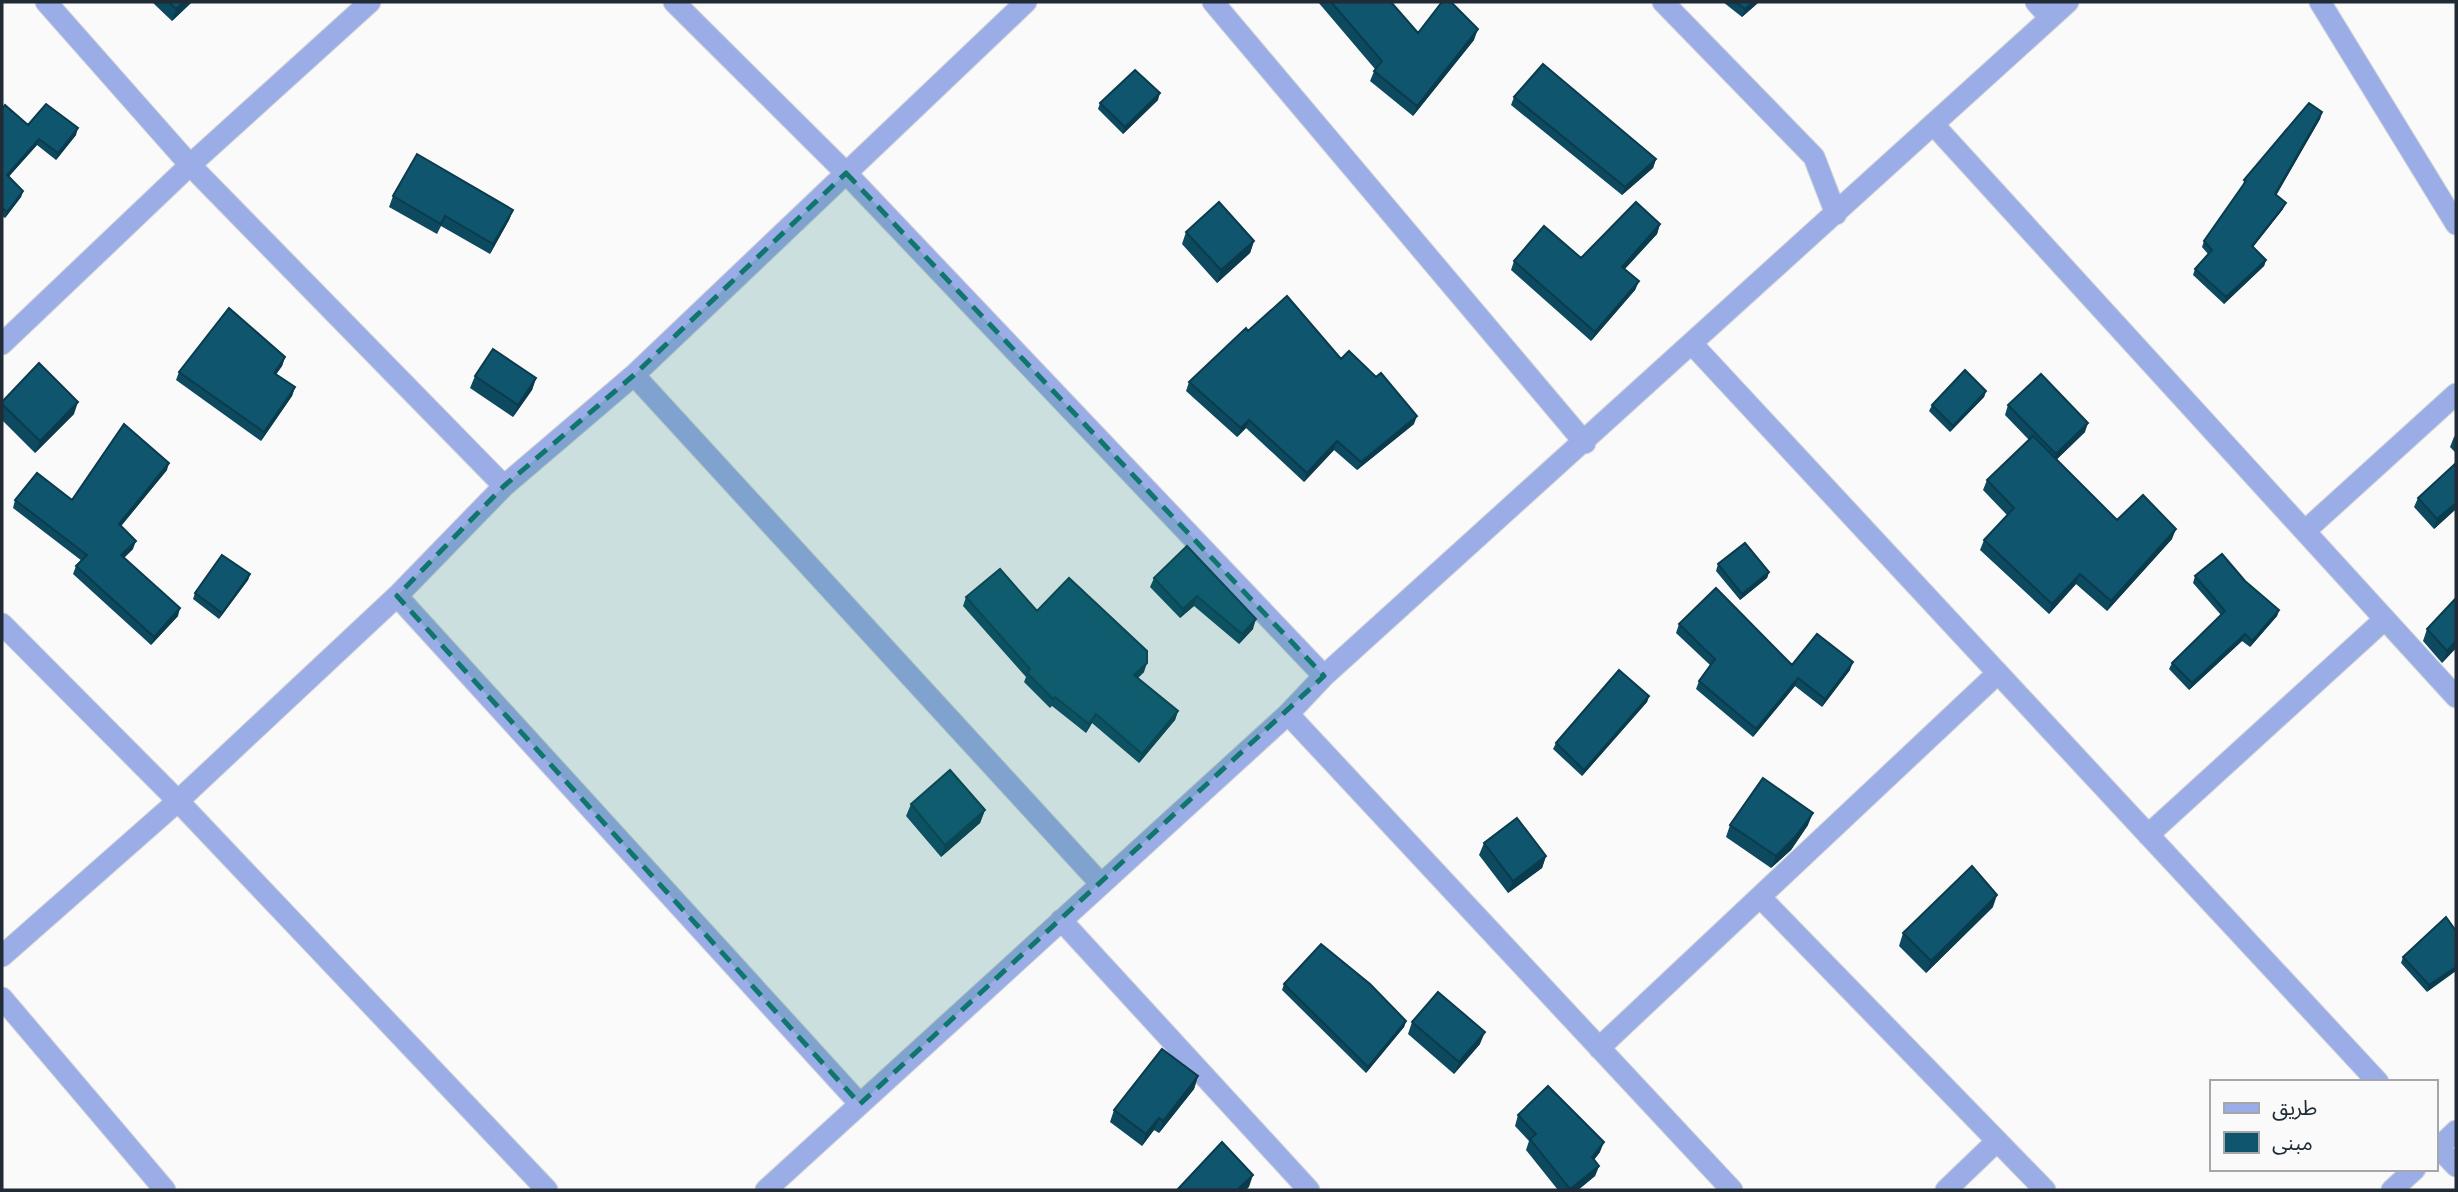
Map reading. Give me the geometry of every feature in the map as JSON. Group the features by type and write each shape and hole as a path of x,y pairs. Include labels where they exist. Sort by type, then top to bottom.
{"street":[{"path":"46,2 190,165 504,486"},
{"path":"2,344 190,165 370,2"},
{"path":"674,2 846,173 1324,677"},
{"path":"2,956 178,801 397,596 504,486 634,376 1026,2"},
{"path":"1213,2 1585,443"},
{"path":"1663,2 1814,157 1836,214"},
{"path":"766,1190 1288,714 1324,677 1836,214 1933,124 2043,10 2068,2"},
{"path":"2320,2 2456,224"},
{"path":"1933,124 2456,696"},
{"path":"1692,345 2376,1080"},
{"path":"634,376 1101,884"},
{"path":"2305,531 2456,394"},
{"path":"397,596 860,1104"},
{"path":"2148,835 2385,619"},
{"path":"2,624 178,801 547,1190"},
{"path":"1599,1048 1998,673"},
{"path":"1288,714 1732,1190"},
{"path":"1760,897 2045,1190"},
{"path":"1061,920 1310,1190"},
{"path":"2,998 165,1190"},
{"path":"2437,1146 2456,1131"},
{"path":"1946,1190 1997,1141"},
{"path":"2437,1148 2456,1166"},
{"path":"2392,1190 2413,1171"}],"highlighted area":[{"path":"846,173 1324,676 860,1104 397,596 504,486 634,375"}],"building":[{"path":"169,2 184,2 176,9"},
{"path":"1331,2 1391,2 1418,33 1442,2 1451,2 1478,29 1417,106 1374,71 1382,61"},
{"path":"1736,2 1753,2 1745,9"},
{"path":"1543,64 1656,159 1625,187 1514,97"},
{"path":"1135,70 1160,93 1125,127 1100,103"},
{"path":"2309,103 2322,112 2275,194 2286,203 2252,246 2266,260 2226,297 2195,269 2212,250 2204,241 2246,181 2244,180"},
{"path":"46,104 78,128 58,153 39,139 7,175 23,191 7,212 2,208 2,109 5,105 28,125"},
{"path":"417,154 513,210 493,244 445,216 441,224 393,196"},
{"path":"1219,202 1254,241 1221,270 1186,232"},
{"path":"1636,202 1660,224 1622,267 1639,281 1595,332 1514,261 1544,226 1581,258"},
{"path":"1287,296 1341,359 1349,351 1376,377 1381,373 1417,416 1361,462 1337,441 1307,473 1249,420 1241,428 1189,382 1246,328 1248,331"},
{"path":"229,308 285,357 274,373 295,387 264,432 179,372"},
{"path":"493,349 536,378 518,405 475,376"},
{"path":"39,363 78,402 40,441 2,404"},
{"path":"1965,370 1986,391 1953,426 1932,405"},
{"path":"2041,374 2088,423 2056,454 2008,405"},
{"path":"124,424 169,463 119,524 136,541 121,555 180,608 154,637 76,566 87,555 15,500 37,473 72,500"},
{"path":"2033,436 2117,520 2143,495 2176,529 2111,601 2080,574 2052,604 1984,540 2014,508 1987,480"},
{"path":"2456,463 2456,503 2437,519 2418,498"},
{"path":"1745,543 1769,572 1742,594 1718,564"},
{"path":"1187,546 1256,619 1242,634 1197,596 1183,609 1154,578"},
{"path":"2222,554 2245,581 2279,610 2252,641 2245,634 2192,683 2172,663 2225,611 2195,576"},
{"path":"222,555 250,574 222,613 195,593"},
{"path":"1000,569 1037,611 1069,578 1147,651 1147,663 1134,675 1178,711 1142,754 1096,714 1089,724 1055,697 1053,699 1027,673 1030,669 966,597"},
{"path":"1716,588 1792,665 1817,634 1853,662 1825,699 1798,678 1756,729 1699,681 1715,659 1679,624"},
{"path":"2456,598 2456,641 2447,651 2427,629"},
{"path":"1619,670 1649,696 1584,770 1556,743"},
{"path":"950,770 985,810 945,845 911,804"},
{"path":"1763,778 1813,813 1776,856 1730,825"},
{"path":"1517,818 1546,856 1513,881 1484,843"},
{"path":"1972,866 1997,895 1931,961 1903,933"},
{"path":"2446,917 2456,931 2456,967 2429,985 2403,957"},
{"path":"1321,944 1370,984 1406,1021 1368,1067 1284,984"},
{"path":"1438,992 1485,1032 1459,1062 1412,1022"},
{"path":"1162,1049 1198,1076 1163,1121 1159,1118 1146,1134 1114,1110"},
{"path":"1548,1086 1604,1142 1592,1157 1599,1166 1570,1189 1530,1139 1536,1134 1518,1115"},
{"path":"1222,1142 1253,1175 1237,1190 1177,1190"}]}
